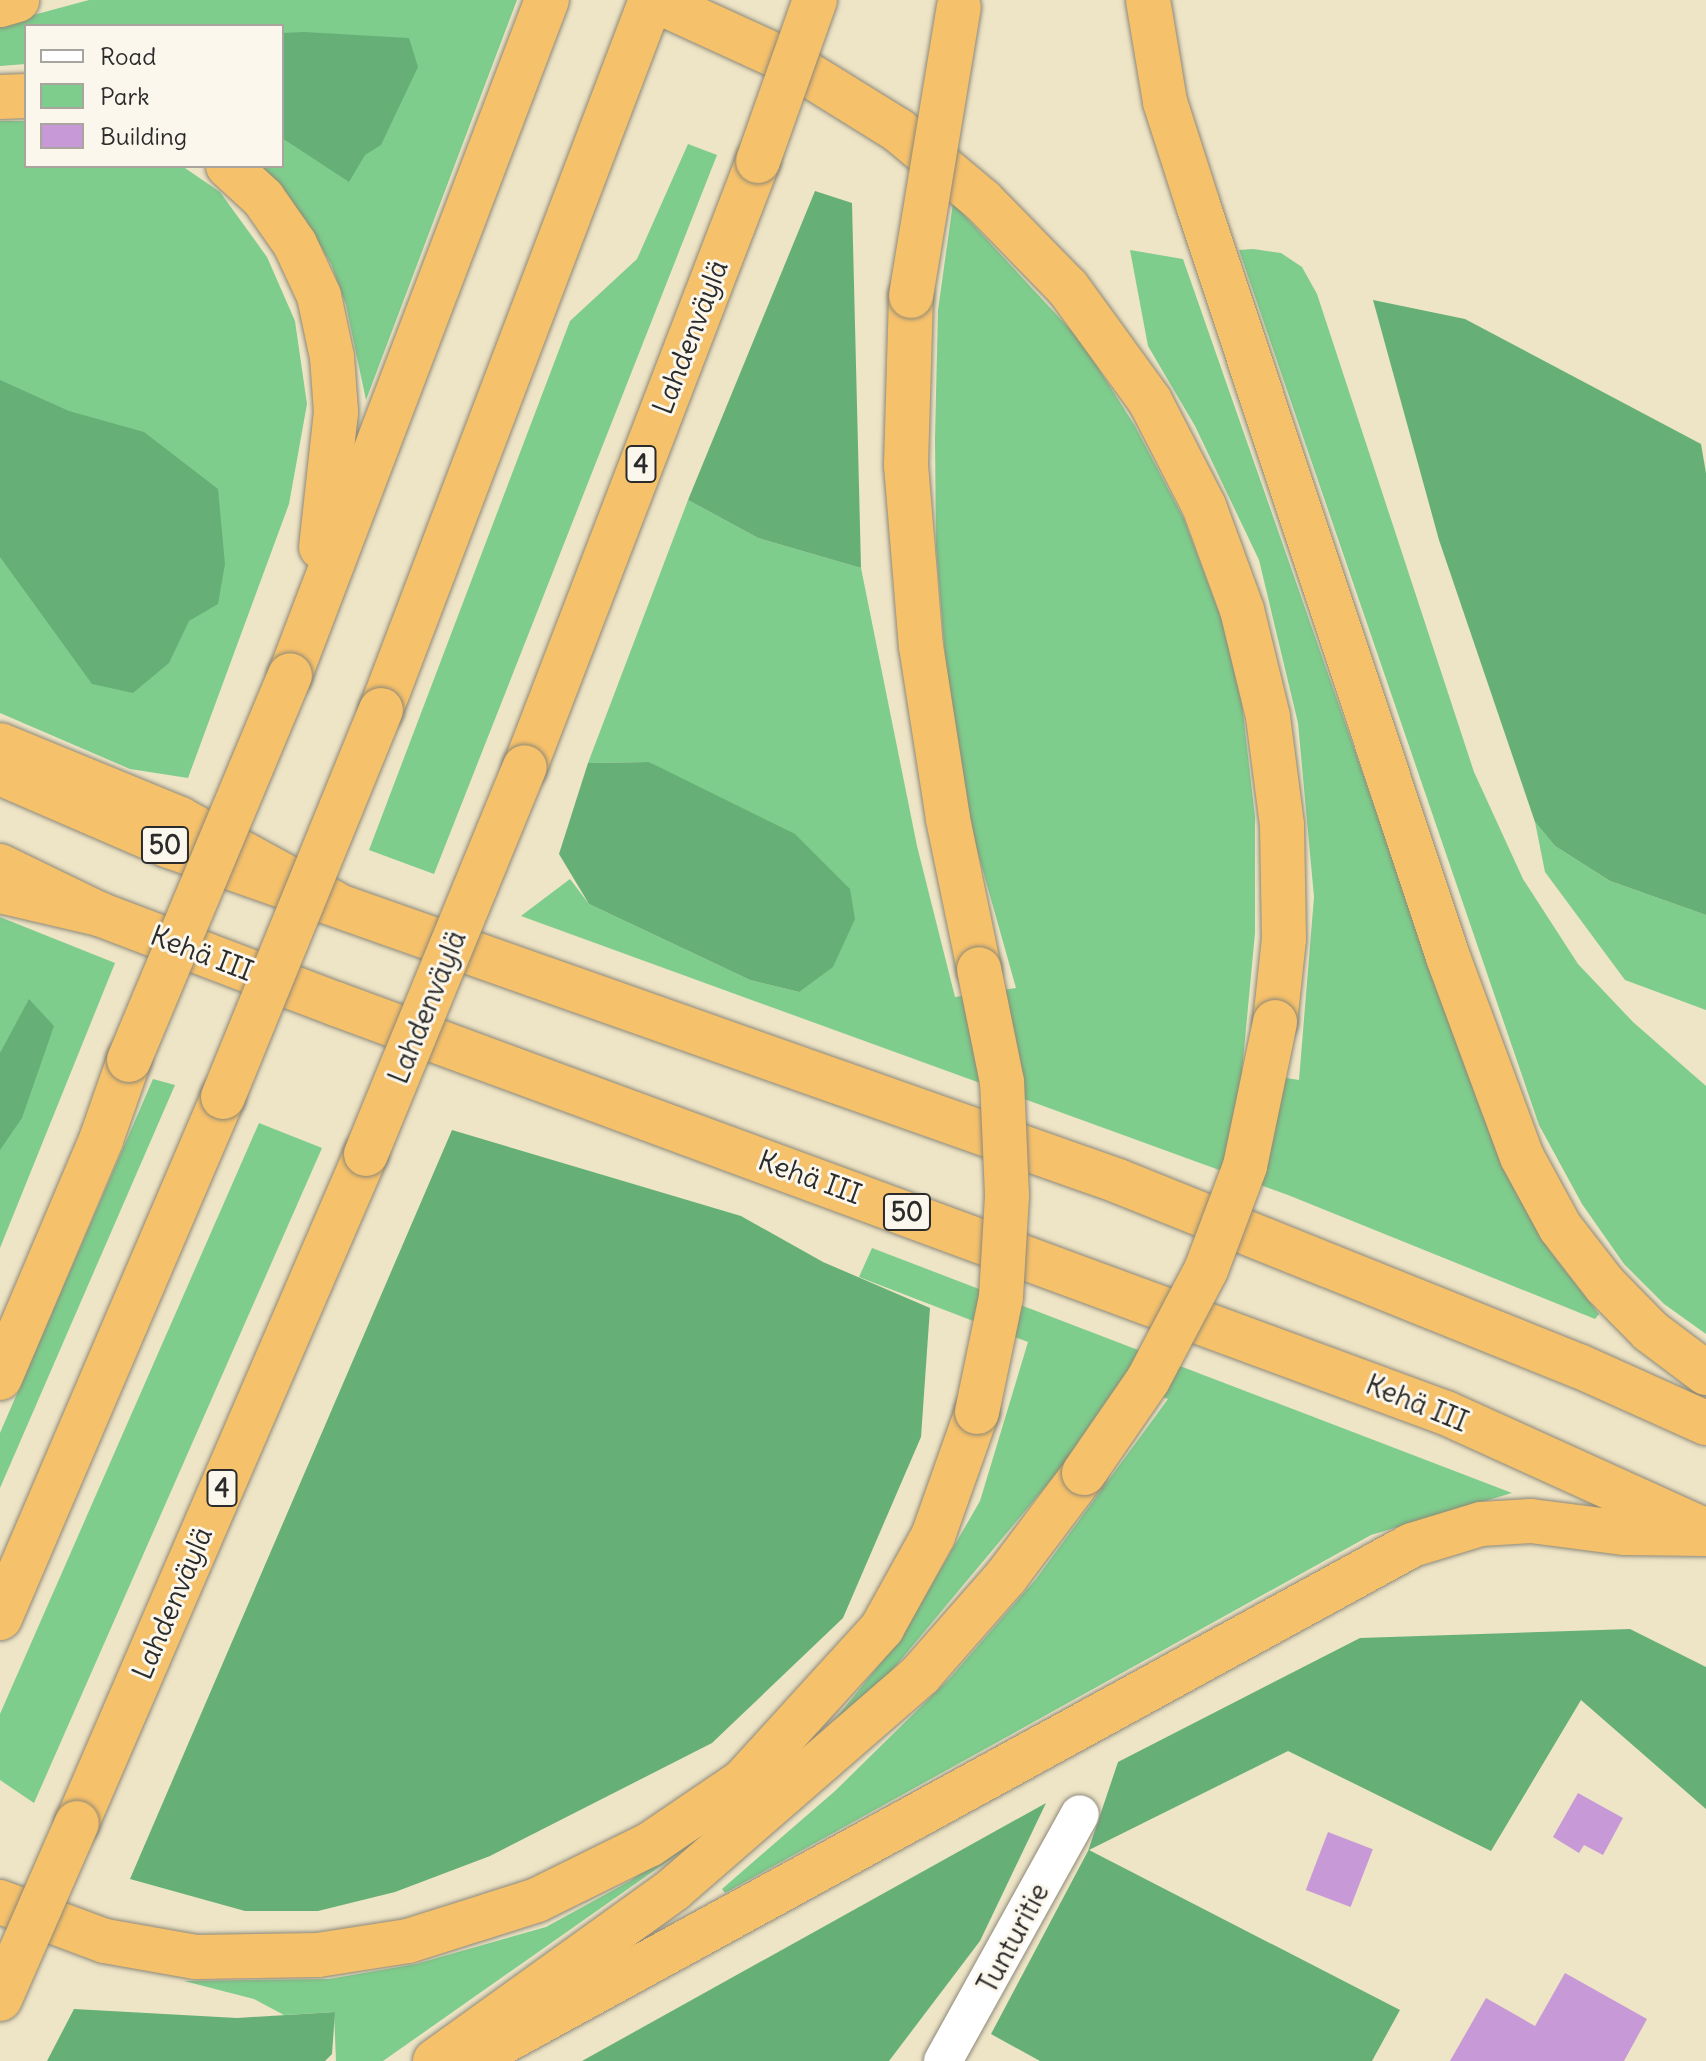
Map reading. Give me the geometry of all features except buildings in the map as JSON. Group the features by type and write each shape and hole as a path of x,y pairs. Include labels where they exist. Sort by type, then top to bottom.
{"highway":[{"path":"0,5 17,0"},
{"path":"0,1378 101,1140 129,1060 290,675 547,0"},
{"path":"0,1618 223,1097 381,710 652,0 785,60 898,130 983,201 1068,288 1150,401 1209,520 1242,610 1268,717 1282,825 1284,939 1275,1022 1245,1166 1206,1270 1148,1380 1084,1473 1006,1577 921,1674 674,1889 435,2061"},
{"name":"Lahdenväylä","path":"0,1999 366,1154 525,767 758,161 815,0"},
{"path":"1148,0 1165,102 1198,205 1448,957 1522,1157 1560,1227 1605,1285 1650,1331 1706,1373"},
{"path":"0,1902 105,1941 196,1957 318,1955 408,1941 537,1900 649,1845 743,1781 882,1628 933,1536 977,1412 1001,1297 1007,1195 1002,1082 948,819 921,646 906,465 911,296 960,3"},
{"path":"0,97 24,96"},
{"path":"230,168 263,198 295,244 319,296 332,357 336,412 314,610"},
{"path":"0,745 180,819 334,903"},
{"name":"50","path":"0,773 169,846 1118,1181 1579,1366 1706,1423"},
{"name":"Kehä III","path":"0,866 99,914 1402,1396 1706,1533"},
{"path":"0,891 99,914"},
{"path":"0,1304 43,1221 101,1140"},
{"path":"468,2061 1412,1545 1481,1524 1531,1521 1625,1533 1706,1533"}],"street":[{"name":"Tunturitie","path":"943,2061 1080,1814"}],"green space":[{"path":"89,0 517,0 366,400 346,305 331,264 304,218 263,168 284,168 284,24 24,24 24,64 0,66 0,24"},
{"path":"284,33 409,38 418,67 381,145 365,155 349,182 284,139"},
{"path":"0,121 24,121 24,168 185,168 220,192 267,257 295,321 307,404 289,504 188,778 130,769 0,713"},
{"path":"688,144 717,155 434,874 369,850 570,321 637,259"},
{"path":"815,191 852,203 861,568 758,538 688,500"},
{"path":"953,203 1081,341 1135,426 1184,519 1223,623 1242,704 1255,817 1255,933 1242,1071 1299,1080 1314,897 1298,723 1259,560 1195,426 1148,346 1130,250 1183,259 1482,1114 1550,1251 1599,1314 1595,1319 1288,1195 521,916 570,879 589,904 750,980 799,992 685,783 649,762 588,763 688,500 758,538 861,568 917,846 955,997 1016,988 967,814 946,667 936,546 938,310"},
{"path":"1239,250 1281,253 1302,267 1317,294 1474,772 1523,879 1578,964 1633,1022 1706,1086 1706,1334 1664,1304 1624,1264 1582,1204 1539,1125"},
{"path":"1373,300 1465,319 1701,444 1706,473 1706,915 1610,881 1555,846 1535,822 1439,540"},
{"path":"0,380 69,411 144,432 218,489 225,564 218,604 189,621 169,663 133,693 92,684 0,557"},
{"path":"649,762 795,834 850,889 855,919 833,967 799,992 750,980 589,904 559,854 588,763"},
{"path":"1535,822 1555,846 1610,881 1706,915 1706,1010 1625,980 1545,872"},
{"path":"0,917 115,963 0,1248"},
{"path":"29,999 54,1026 22,1118 0,1150 0,1053"},
{"path":"153,1079 175,1085 0,1488 0,1433"},
{"path":"259,1123 322,1148 34,1803 0,1780 0,1714"},
{"path":"452,1130 741,1216 823,1262 930,1308 921,1437 843,1618 712,1743 490,1856 395,1892 318,1911 245,1911 130,1879"},
{"path":"872,1248 1512,1493 1371,1535 725,1893 722,1889 835,1791 950,1678 1036,1579 1168,1399 1122,1380 1066,1462 884,1680 756,1799 383,2061 336,2061 334,2012 284,2015 254,1999 184,1981 329,1979 416,1964 546,1927 630,1881 751,1797 828,1728 901,1638 980,1501 1028,1342 859,1277"},
{"path":"1630,1629 1706,1667 1706,1809 1581,1700 1491,1851 1288,1751 1089,1850 1400,2010 1372,2061 1040,2061 991,2034 1088,1851 1118,1762 1360,1638"},
{"path":"1046,1803 980,1941 889,2061 582,2061"},
{"path":"74,2009 237,2018 335,2012 332,2054 325,2061 47,2061"}]}
